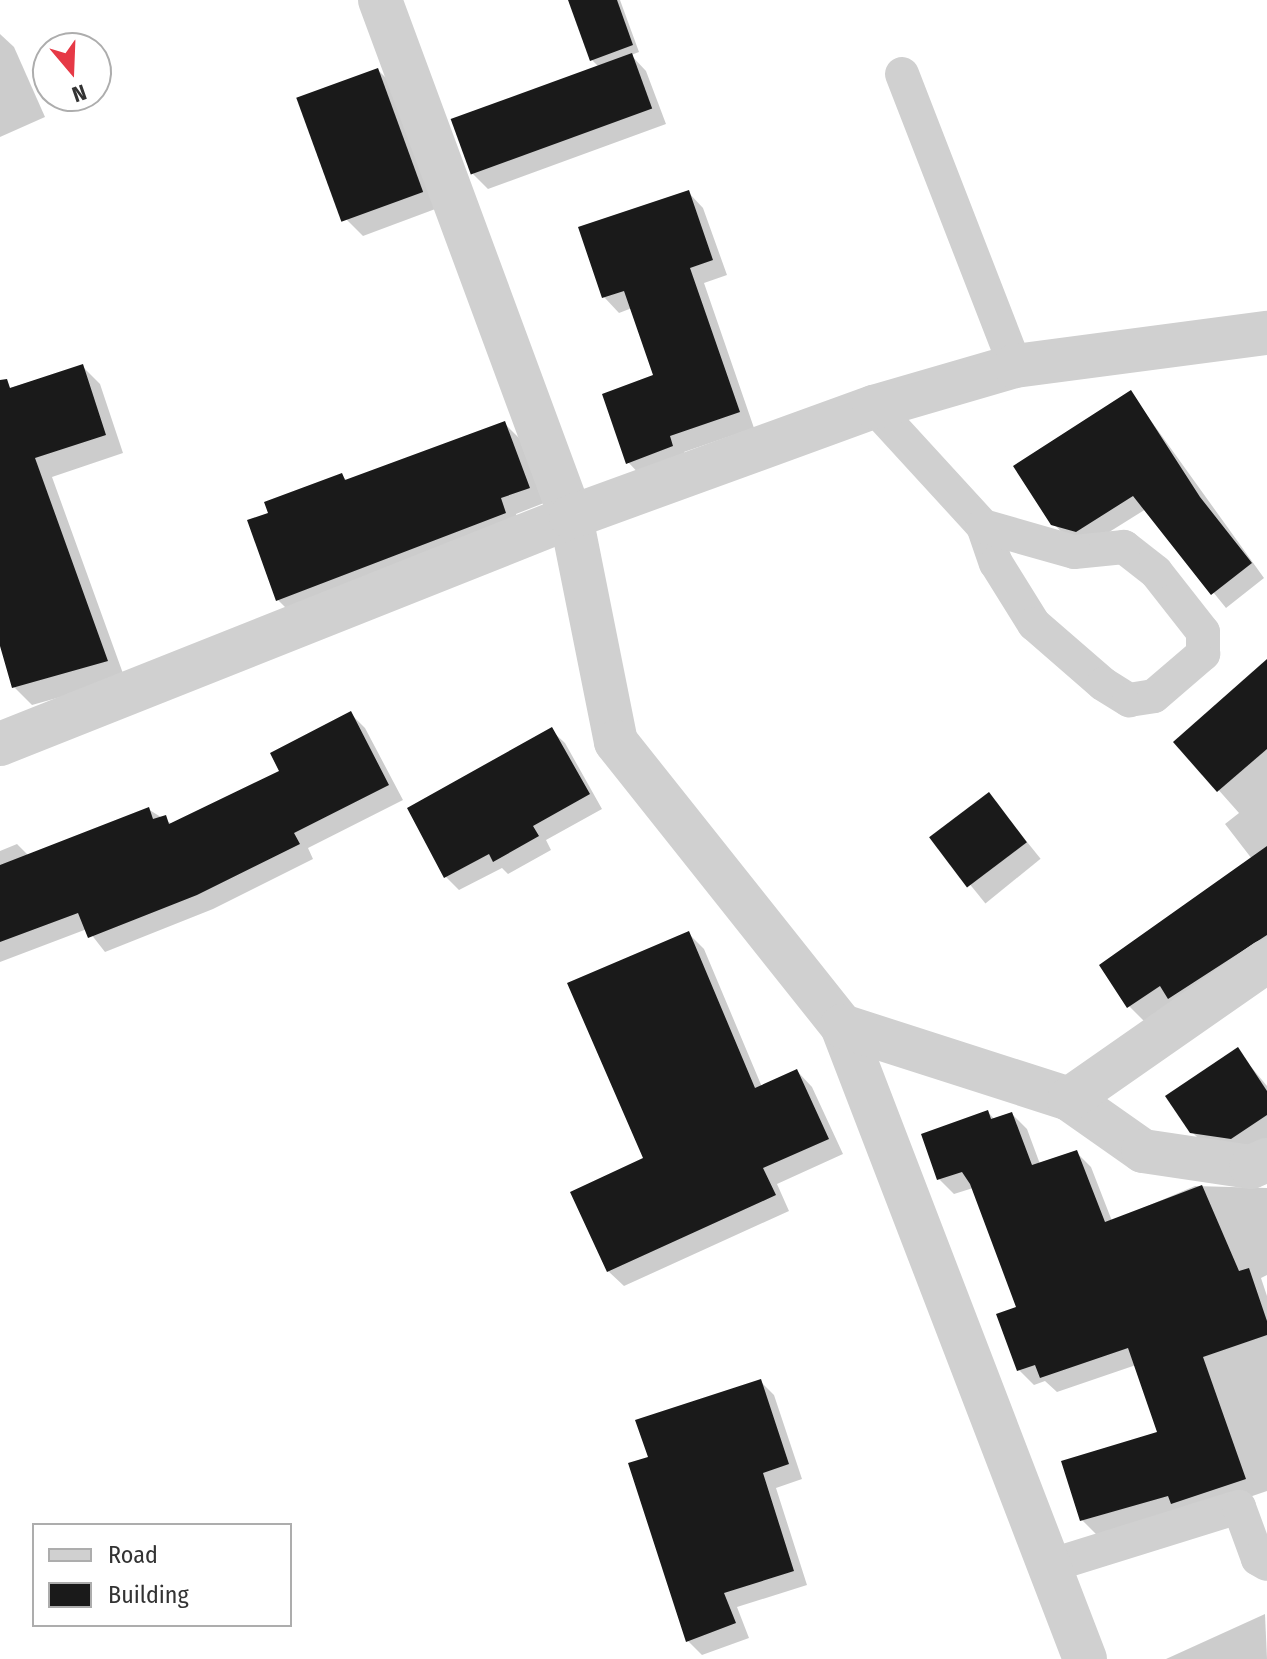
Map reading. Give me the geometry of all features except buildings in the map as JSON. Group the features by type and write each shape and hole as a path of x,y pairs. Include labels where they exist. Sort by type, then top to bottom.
{"street":[{"path":"380,0 571,517 616,742 842,1026 1085,1659"},
{"path":"0,744 571,517 874,407 1015,366 1267,333"},
{"path":"1069,1099 1267,961"},
{"path":"842,1026 1069,1099 1143,1151 1251,1167 1267,1160"}],"lane":[{"path":"902,74 1015,366"},
{"path":"874,407 983,526 996,563 1034,624 1129,700 1154,696 1203,654 1203,632 1156,572 1124,547 1074,552 983,526"},
{"path":"1049,1566 1239,1507 1258,1559 1267,1564"}]}
